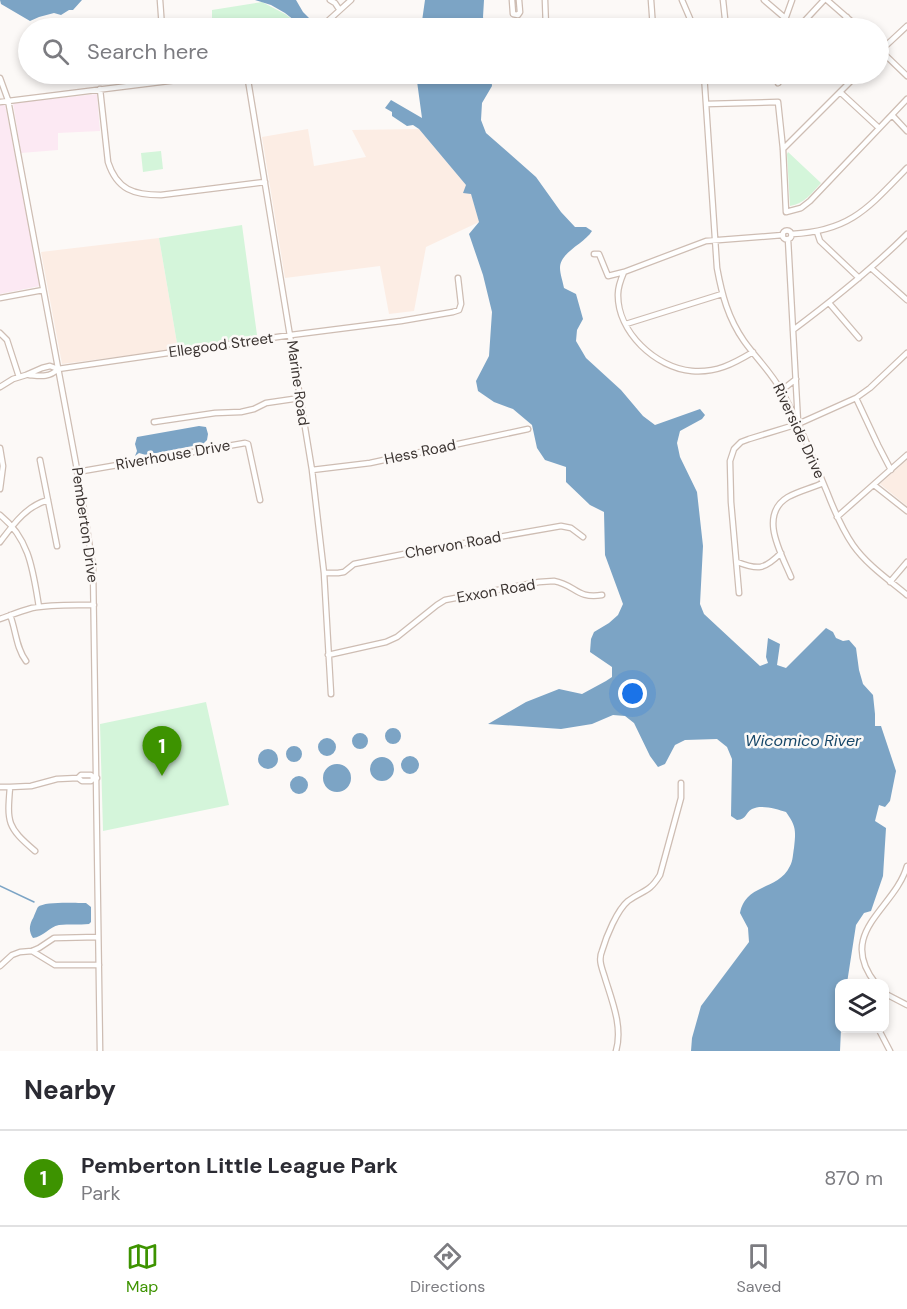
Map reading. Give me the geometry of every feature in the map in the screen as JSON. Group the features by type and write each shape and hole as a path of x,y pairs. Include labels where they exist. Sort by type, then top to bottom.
{"street":[{"path":"160,0 161,18"},
{"path":"330,0 335,2 339,9"},
{"path":"330,18 351,0"},
{"path":"512,0 513,14 518,15 519,0"},
{"path":"545,0 546,18"},
{"path":"651,0 652,18"},
{"path":"682,0 690,18"},
{"path":"723,0 725,18"},
{"path":"764,0 785,18 792,0"},
{"path":"808,18 826,0 848,17"},
{"path":"889,42 907,26"},
{"path":"889,60 907,76"},
{"name":"Pemberton Drive","path":"0,78 8,100 94,571 100,1051"},
{"path":"0,102 142,84"},
{"name":"Marine Road","path":"249,84 312,470 324,573 331,694"},
{"name":"Riverside Drive","path":"705,84 717,268 722,294 730,317 744,341 782,390 837,517 854,546 865,559 907,595"},
{"path":"783,150 848,84"},
{"path":"100,89 108,162 117,180 132,192 143,195 161,195 265,182"},
{"path":"840,92 879,128"},
{"path":"706,104 778,102 786,212 806,205 907,99"},
{"path":"892,115 907,131"},
{"path":"783,235 783,232 787,230 792,234 817,232 844,223 864,210 907,168"},
{"path":"817,232 820,241 859,278"},
{"path":"792,234 788,239 798,424"},
{"path":"793,330 871,268 907,234"},
{"path":"594,254 597,253 600,256 608,276 706,241 783,235"},
{"path":"783,235 785,239 788,239"},
{"path":"871,268 907,300"},
{"path":"624,272 617,296 626,324 642,346 664,362 692,371 720,369 753,352"},
{"name":"Ellegood Street","path":"58,369 453,312 459,310 461,304 458,278"},
{"path":"0,298 43,290"},
{"path":"626,324 722,294"},
{"path":"829,303 859,338"},
{"path":"0,333 7,340 19,377"},
{"path":"739,593 731,502 730,460 737,445 798,424 856,398 870,388 907,352"},
{"path":"0,387 19,377 44,367 50,366 58,369 48,376 26,375"},
{"path":"782,390 796,379"},
{"path":"154,422 215,413 241,412 266,404 300,398"},
{"path":"856,398 891,470"},
{"name":"Hess Road","path":"312,470 370,463 528,429"},
{"name":"Riverhouse Drive","path":"77,472 245,443 248,444 260,500"},
{"path":"0,448 3,466 0,489"},
{"path":"837,517 907,455"},
{"path":"40,460 57,546"},
{"path":"791,577 781,553 773,518 778,506 790,496 823,483"},
{"path":"874,484 907,511"},
{"path":"0,542 29,508 48,500"},
{"path":"0,515 22,540 29,557 39,607"},
{"name":"Chervon Road","path":"324,573 344,572 354,564 553,527 570,528 583,537"},
{"path":"737,562 760,568 772,562 781,553"},
{"path":"891,582 907,562"},
{"name":"Exxon Road","path":"328,655 386,642 397,637 436,605 453,598 554,581 580,594 593,597 602,595"},
{"path":"0,619 50,605 94,605"},
{"path":"10,615 20,652 26,661"},
{"path":"0,787 30,786 57,779 78,778 82,781 91,781 96,778"},
{"path":"616,1051 618,1036 616,1017 600,965 601,952 622,907 646,892 660,875 681,798 681,783"},
{"path":"10,787 9,819 12,828 35,851"},
{"path":"873,979 865,967 863,957 864,934 900,883 907,866"},
{"path":"0,966 15,953 32,951 57,937 98,937"},
{"path":"32,951 55,965 99,965"},
{"path":"889,995 907,1005"},
{"path":"880,1033 890,1051"}],"shaded area":[{"path":"97,94 100,131 58,133 58,150 21,153 13,103"},
{"path":"5,104 40,286 0,294 0,105"},
{"path":"308,129 314,166 366,157 352,130 419,129 471,193 479,222 426,247 414,311 389,314 380,266 285,278 262,137"},
{"path":"159,238 178,349 62,364 41,252"},
{"path":"907,460 907,506 880,484"}],"green space":[{"path":"262,2 290,18 212,18 212,10"},
{"path":"161,151 163,169 143,172 141,153"},
{"path":"788,152 821,183 804,200 790,206 787,154"},
{"path":"242,225 257,335 178,349 159,238"},
{"path":"206,702 229,805 103,831 100,724"}],"water":[{"path":"0,0 82,0 73,10 61,15 54,13 37,18 25,18 1,4"},
{"path":"255,0 296,0 309,18 291,18 271,5"},
{"path":"425,0 484,0 483,18 422,18"},
{"name":"Wicomico River","path":"417,84 492,84 482,103 481,120 486,133 536,177 561,212 575,227 586,227 592,231 564,257 560,268 564,288 576,294 583,319 577,330 576,341 586,358 621,390 643,416 655,425 700,409 705,415 680,431 677,443 680,457 697,492 703,546 700,604 704,614 760,666 768,663 766,657 768,638 780,644 777,665 786,668 826,628 833,632 836,638 843,641 849,640 856,648 863,684 873,695 875,726 881,726 896,771 890,801 885,807 879,805 875,821 886,828 883,876 871,911 864,913 856,925 848,979 835,979 835,1033 841,1033 840,1051 691,1051 692,1038 701,1006 749,942 748,928 740,913 743,903 755,892 785,874 791,864 794,848 795,828 786,812 760,807 752,809 737,820 731,816 732,759 727,747 717,739 685,740 675,745 665,764 658,767 634,723 625,716 613,715 592,724 561,729 488,724 526,702 559,689 582,694 612,677 612,667 590,652 591,639 594,632 618,615 623,604 605,555 604,512 590,505 566,482 566,467 545,460 537,448 532,425 513,409 494,402 478,391 476,381 489,356 492,312 483,275 469,234 479,222 471,194 463,193 466,185 419,129 413,125 407,126 385,108 391,100 422,118"},
{"path":"199,426 206,427 208,434 203,444 146,455 139,453 135,456 137,437"},
{"path":"390,728 396,728 401,736 399,742 390,744 385,739 385,733"},
{"path":"357,733 363,733 368,741 366,747 357,749 352,744 352,738"},
{"path":"323,738 331,738 336,743 334,754 323,756 318,751 318,743"},
{"path":"291,746 297,746 302,754 300,760 291,762 286,757 286,751"},
{"path":"268,749 275,752 278,759 275,766 268,769 261,766 258,759 261,752"},
{"path":"410,756 416,759 419,765 416,771 410,774 404,771 401,765 404,759"},
{"path":"377,757 387,757 394,764 394,774 387,781 377,781 370,774 370,764"},
{"path":"337,764 347,768 351,778 347,788 337,792 327,788 323,778 327,768"},
{"path":"299,776 307,781 308,785 303,793 299,794 291,789 290,785 295,777"},
{"path":"86,903 91,907 89,924 59,925 33,938 30,927 41,905"}],"waterway":[{"path":"0,886 34,902"}],"place":[{"name":"Pemberton Little League Park","path":"162,776"}]}
